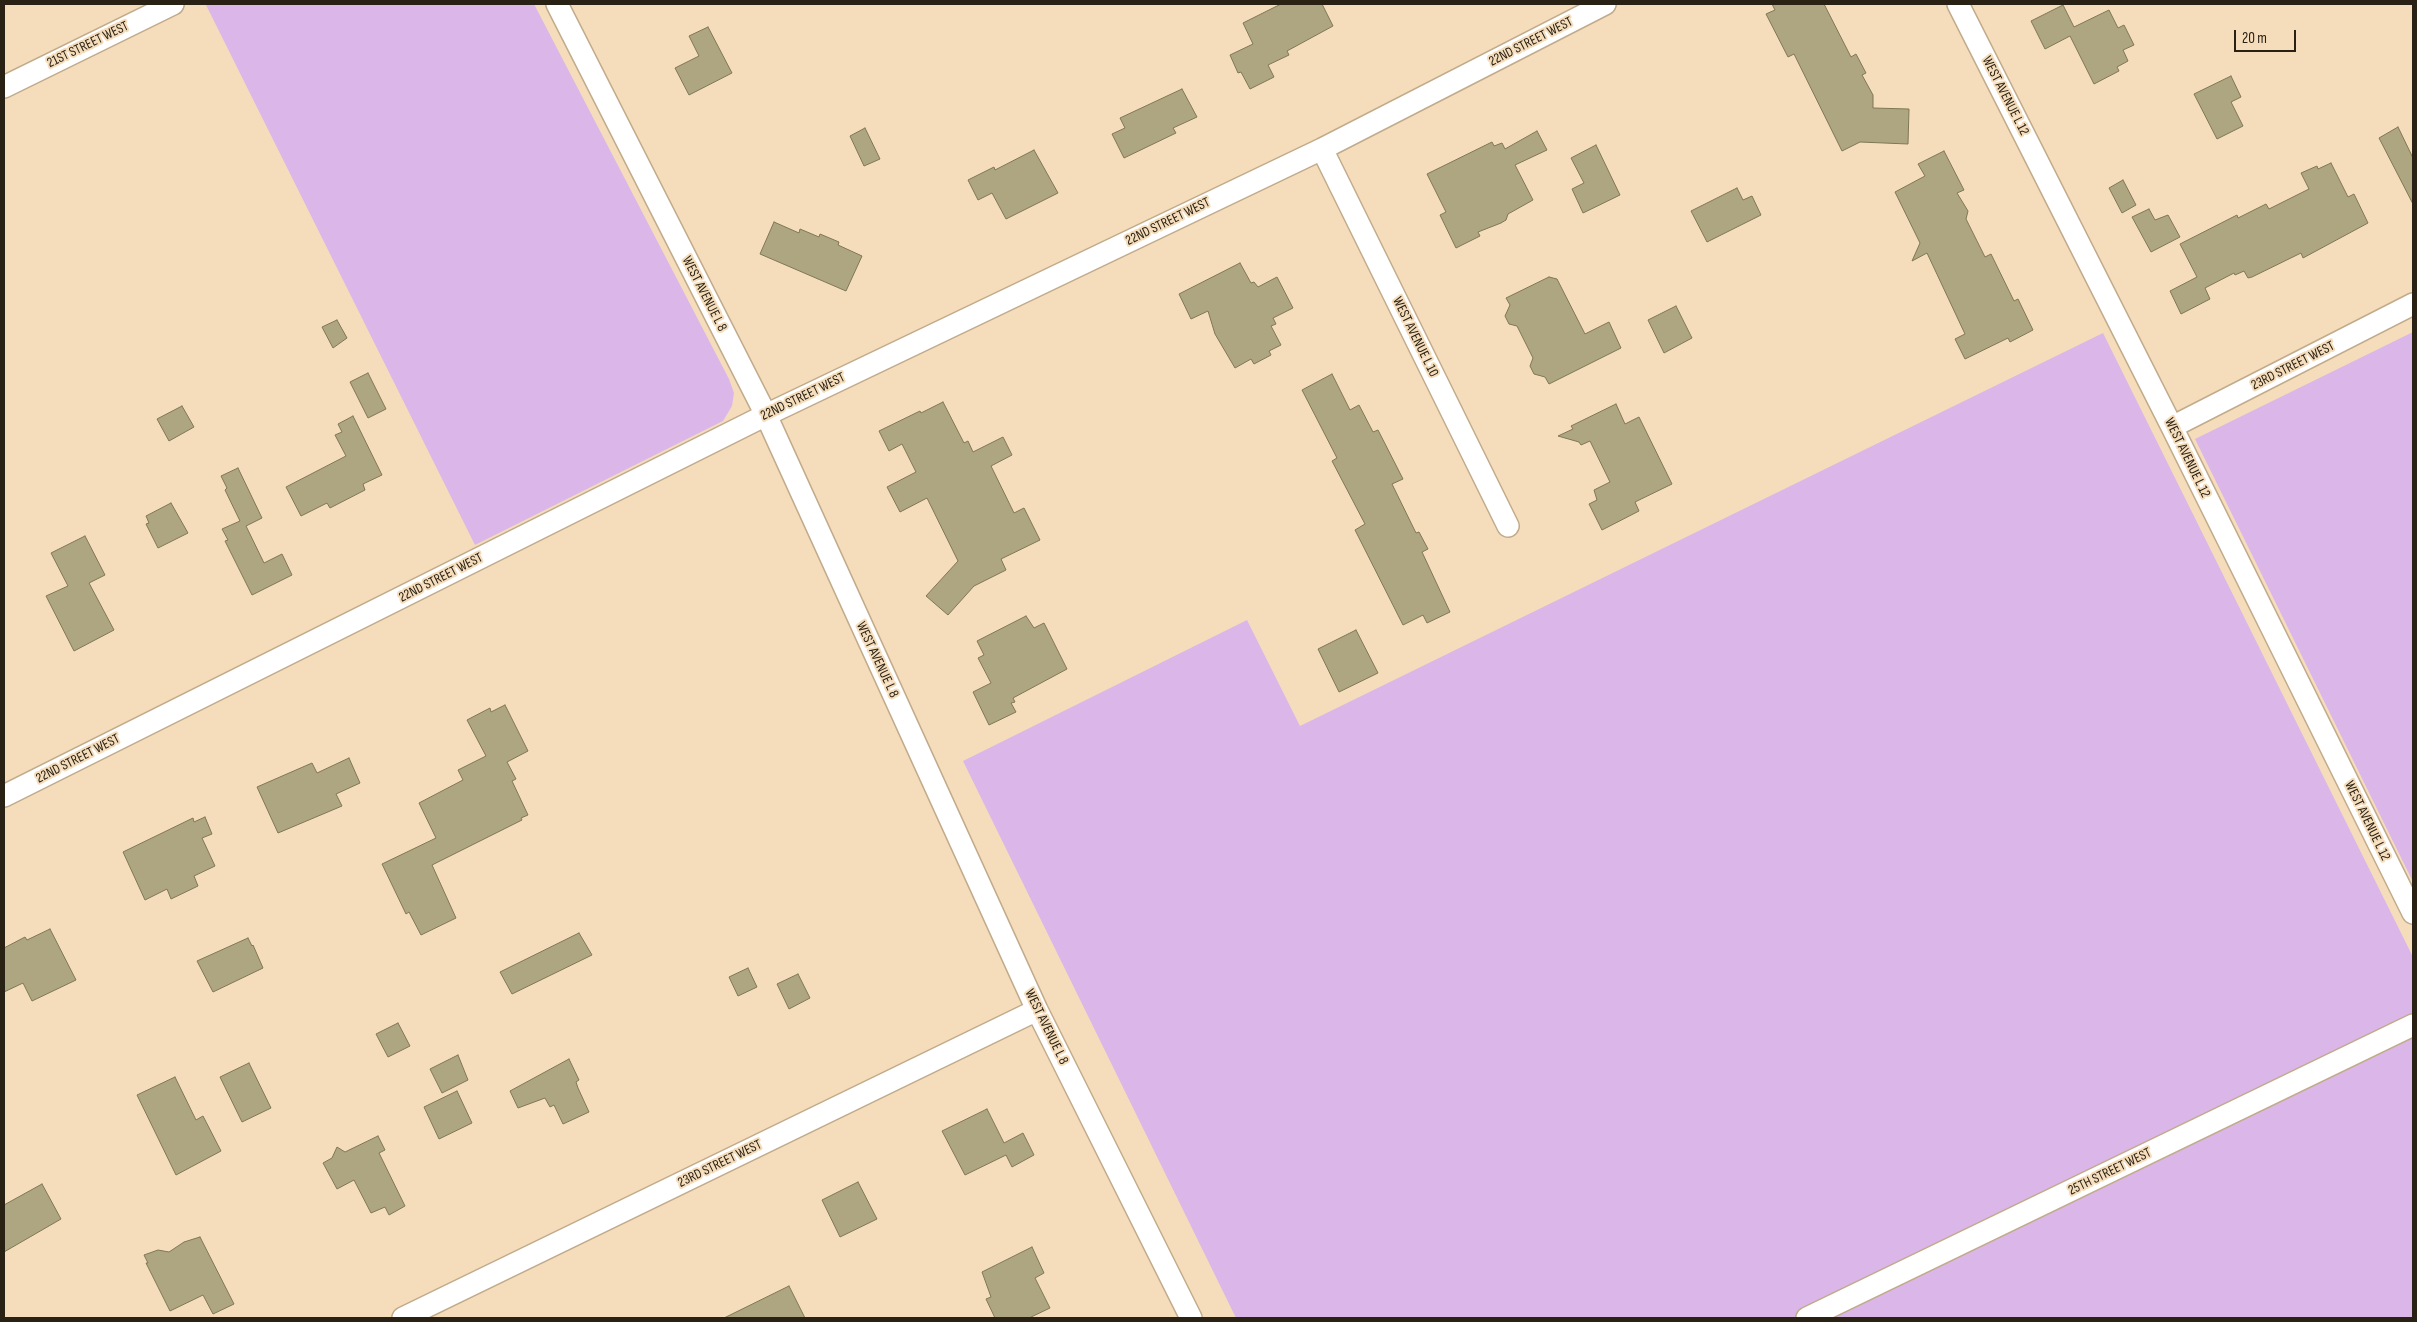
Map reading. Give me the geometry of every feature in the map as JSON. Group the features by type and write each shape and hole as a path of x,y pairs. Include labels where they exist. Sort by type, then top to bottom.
{"street":[{"name":"21ST STREET WEST","path":"4,87 173,4"},
{"name":"WEST AVENUE L 8","path":"557,4 766,415 1037,1010 1191,1318"},
{"name":"22ND STREET WEST","path":"4,796 766,415 1322,149 1605,4"},
{"name":"WEST AVENUE L 12","path":"1958,4 2172,427 2413,914"},
{"name":"WEST AVENUE L 10","path":"1322,149 1508,526"},
{"name":"23RD STREET WEST","path":"2172,427 2413,304"},
{"name":"23RD STREET WEST","path":"403,1318 1037,1010"},
{"name":"25TH STREET WEST","path":"1807,1318 2413,1025"}],"shaded area":[{"path":"534,4 729,379 734,393 732,406 723,421 475,545 206,5"},
{"path":"2413,332 2413,882 2195,439"},
{"path":"2103,333 2413,957 2413,1318 1236,1318 963,761 1247,620 1300,726"}],"building":[{"path":"1281,4 1322,4 1333,26 1287,51 1289,55 1268,65 1274,77 1250,89 1241,72 1238,73 1230,55 1253,44 1243,23"},
{"path":"1772,4 1824,4 1851,57 1856,54 1866,73 1862,75 1873,95 1873,108 1909,109 1908,144 1860,142 1842,151 1794,54 1788,57 1766,14 1775,10"},
{"path":"2063,5 2074,27 2109,10 2118,28 2124,25 2134,45 2123,50 2128,61 2117,67 2119,71 2094,84 2070,36 2045,49 2031,21"},
{"path":"708,27 732,73 689,95 675,68 699,56 689,36"},
{"path":"2231,76 2241,97 2231,102 2243,126 2217,139 2194,94"},
{"path":"1182,89 1197,117 1173,128 1176,133 1124,158 1112,134 1125,128 1120,118"},
{"path":"2398,127 2413,158 2413,204 2379,138"},
{"path":"865,128 880,159 864,166 850,136"},
{"path":"1537,131 1547,150 1515,165 1533,200 1508,214 1506,220 1478,232 1480,236 1456,248 1440,215 1446,212 1427,174 1492,142 1494,146 1502,143 1505,149"},
{"path":"1596,145 1620,195 1583,213 1572,189 1584,183 1571,158"},
{"path":"1034,150 1058,193 1006,219 992,193 978,200 968,180 994,167 995,170"},
{"path":"1944,151 1964,190 1957,193 1968,211 1966,219 1985,257 1991,254 2014,301 2018,299 2033,330 2010,342 2008,338 1965,359 1955,339 1965,334 1927,253 1912,261 1920,243 1895,192 1925,176 1918,164"},
{"path":"2331,163 2348,197 2354,194 2368,223 2303,258 2301,253 2248,278 2244,271 2235,275 2234,273 2205,288 2210,299 2181,314 2170,291 2197,277 2180,244 2237,215 2238,218 2266,204 2269,209 2309,189 2301,173 2317,166 2318,169"},
{"path":"2123,180 2136,205 2122,213 2109,188"},
{"path":"1737,188 1743,200 1752,196 1761,215 1707,242 1691,211"},
{"path":"2149,209 2155,220 2168,215 2180,237 2151,252 2132,217"},
{"path":"774,222 799,233 800,229 819,237 820,234 839,242 838,245 862,256 846,291 760,254"},
{"path":"1240,263 1251,283 1254,282 1258,287 1277,277 1293,308 1273,318 1276,324 1271,326 1281,345 1269,351 1271,355 1254,364 1251,359 1235,368 1215,334 1208,311 1191,319 1179,294"},
{"path":"1549,277 1557,279 1585,334 1609,322 1621,348 1549,384 1545,377 1534,374 1530,366 1533,358 1517,326 1509,324 1505,316 1510,305 1506,298"},
{"path":"1676,306 1692,338 1664,353 1648,320"},
{"path":"337,320 347,338 333,348 322,327"},
{"path":"368,373 386,409 368,418 350,382"},
{"path":"1332,374 1350,410 1359,405 1373,432 1378,430 1403,479 1392,484 1416,533 1419,532 1428,549 1422,552 1450,612 1427,623 1423,615 1403,625 1355,530 1365,524 1332,461 1337,458 1302,390"},
{"path":"943,402 964,443 968,441 973,452 1003,437 1012,455 991,466 1014,513 1024,508 1040,540 1001,559 1006,570 974,586 948,615 926,596 958,561 927,498 900,512 887,487 916,472 902,444 889,451 879,431"},
{"path":"1616,404 1625,424 1639,417 1672,484 1635,502 1639,511 1602,530 1589,504 1597,500 1594,490 1610,482 1590,441 1581,445 1579,442 1558,436 1573,429 1571,426"},
{"path":"182,406 194,427 169,441 157,419"},
{"path":"353,416 382,475 363,484 365,490 330,508 327,503 301,516 286,487 346,456 335,435 342,432 338,424"},
{"path":"238,468 262,518 246,526 264,563 282,554 292,575 252,595 225,541 228,540 222,529 240,521 225,490 227,488 221,476"},
{"path":"171,503 188,533 158,548 146,524 149,523 146,516"},
{"path":"85,536 105,575 89,583 114,630 74,651 46,596 68,586 51,553"},
{"path":"1026,616 1034,628 1044,623 1067,669 1013,698 1015,702 1011,703 1016,712 989,725 973,692 991,683 978,658 984,655 977,641"},
{"path":"1356,630 1378,673 1339,692 1318,649"},
{"path":"505,705 528,751 507,762 516,779 512,781 528,815 521,818 522,820 432,865 456,918 421,935 409,912 406,914 382,864 436,838 419,803 463,780 458,770 486,756 467,720 490,708 491,712"},
{"path":"349,758 360,783 336,794 342,806 278,833 257,787 312,763 317,773"},
{"path":"205,817 212,834 202,838 215,866 194,876 198,886 171,899 167,889 145,900 123,852 193,818 194,822"},
{"path":"50,929 76,980 32,1001 23,983 4,992 4,948 25,937 27,940"},
{"path":"579,933 592,955 512,994 500,972"},
{"path":"248,938 263,968 213,992 197,961"},
{"path":"748,968 757,987 738,996 729,977"},
{"path":"798,974 810,998 789,1009 777,984"},
{"path":"398,1023 410,1046 388,1057 376,1034"},
{"path":"458,1055 468,1080 442,1093 430,1069"},
{"path":"569,1059 579,1080 576,1082 589,1112 563,1124 554,1105 550,1107 545,1098 518,1108 510,1091"},
{"path":"249,1063 271,1108 242,1122 220,1077"},
{"path":"175,1077 196,1120 203,1116 221,1151 176,1175 137,1095"},
{"path":"457,1091 472,1123 439,1139 424,1107"},
{"path":"987,1109 1004,1143 1023,1133 1034,1155 1012,1167 1006,1155 965,1175 942,1131"},
{"path":"378,1136 385,1150 379,1153 405,1206 389,1215 385,1207 371,1213 354,1180 337,1189 323,1163 332,1158 337,1147 345,1152"},
{"path":"858,1182 877,1219 840,1237 822,1200"},
{"path":"42,1184 61,1219 4,1252 4,1205"},
{"path":"200,1237 234,1304 213,1314 203,1295 170,1311 146,1263 148,1263 144,1255 158,1250 169,1252 184,1242"},
{"path":"1032,1247 1044,1273 1035,1278 1050,1308 1029,1318 995,1318 986,1299 991,1297 982,1272"},
{"path":"789,1286 805,1318 724,1318"}]}
